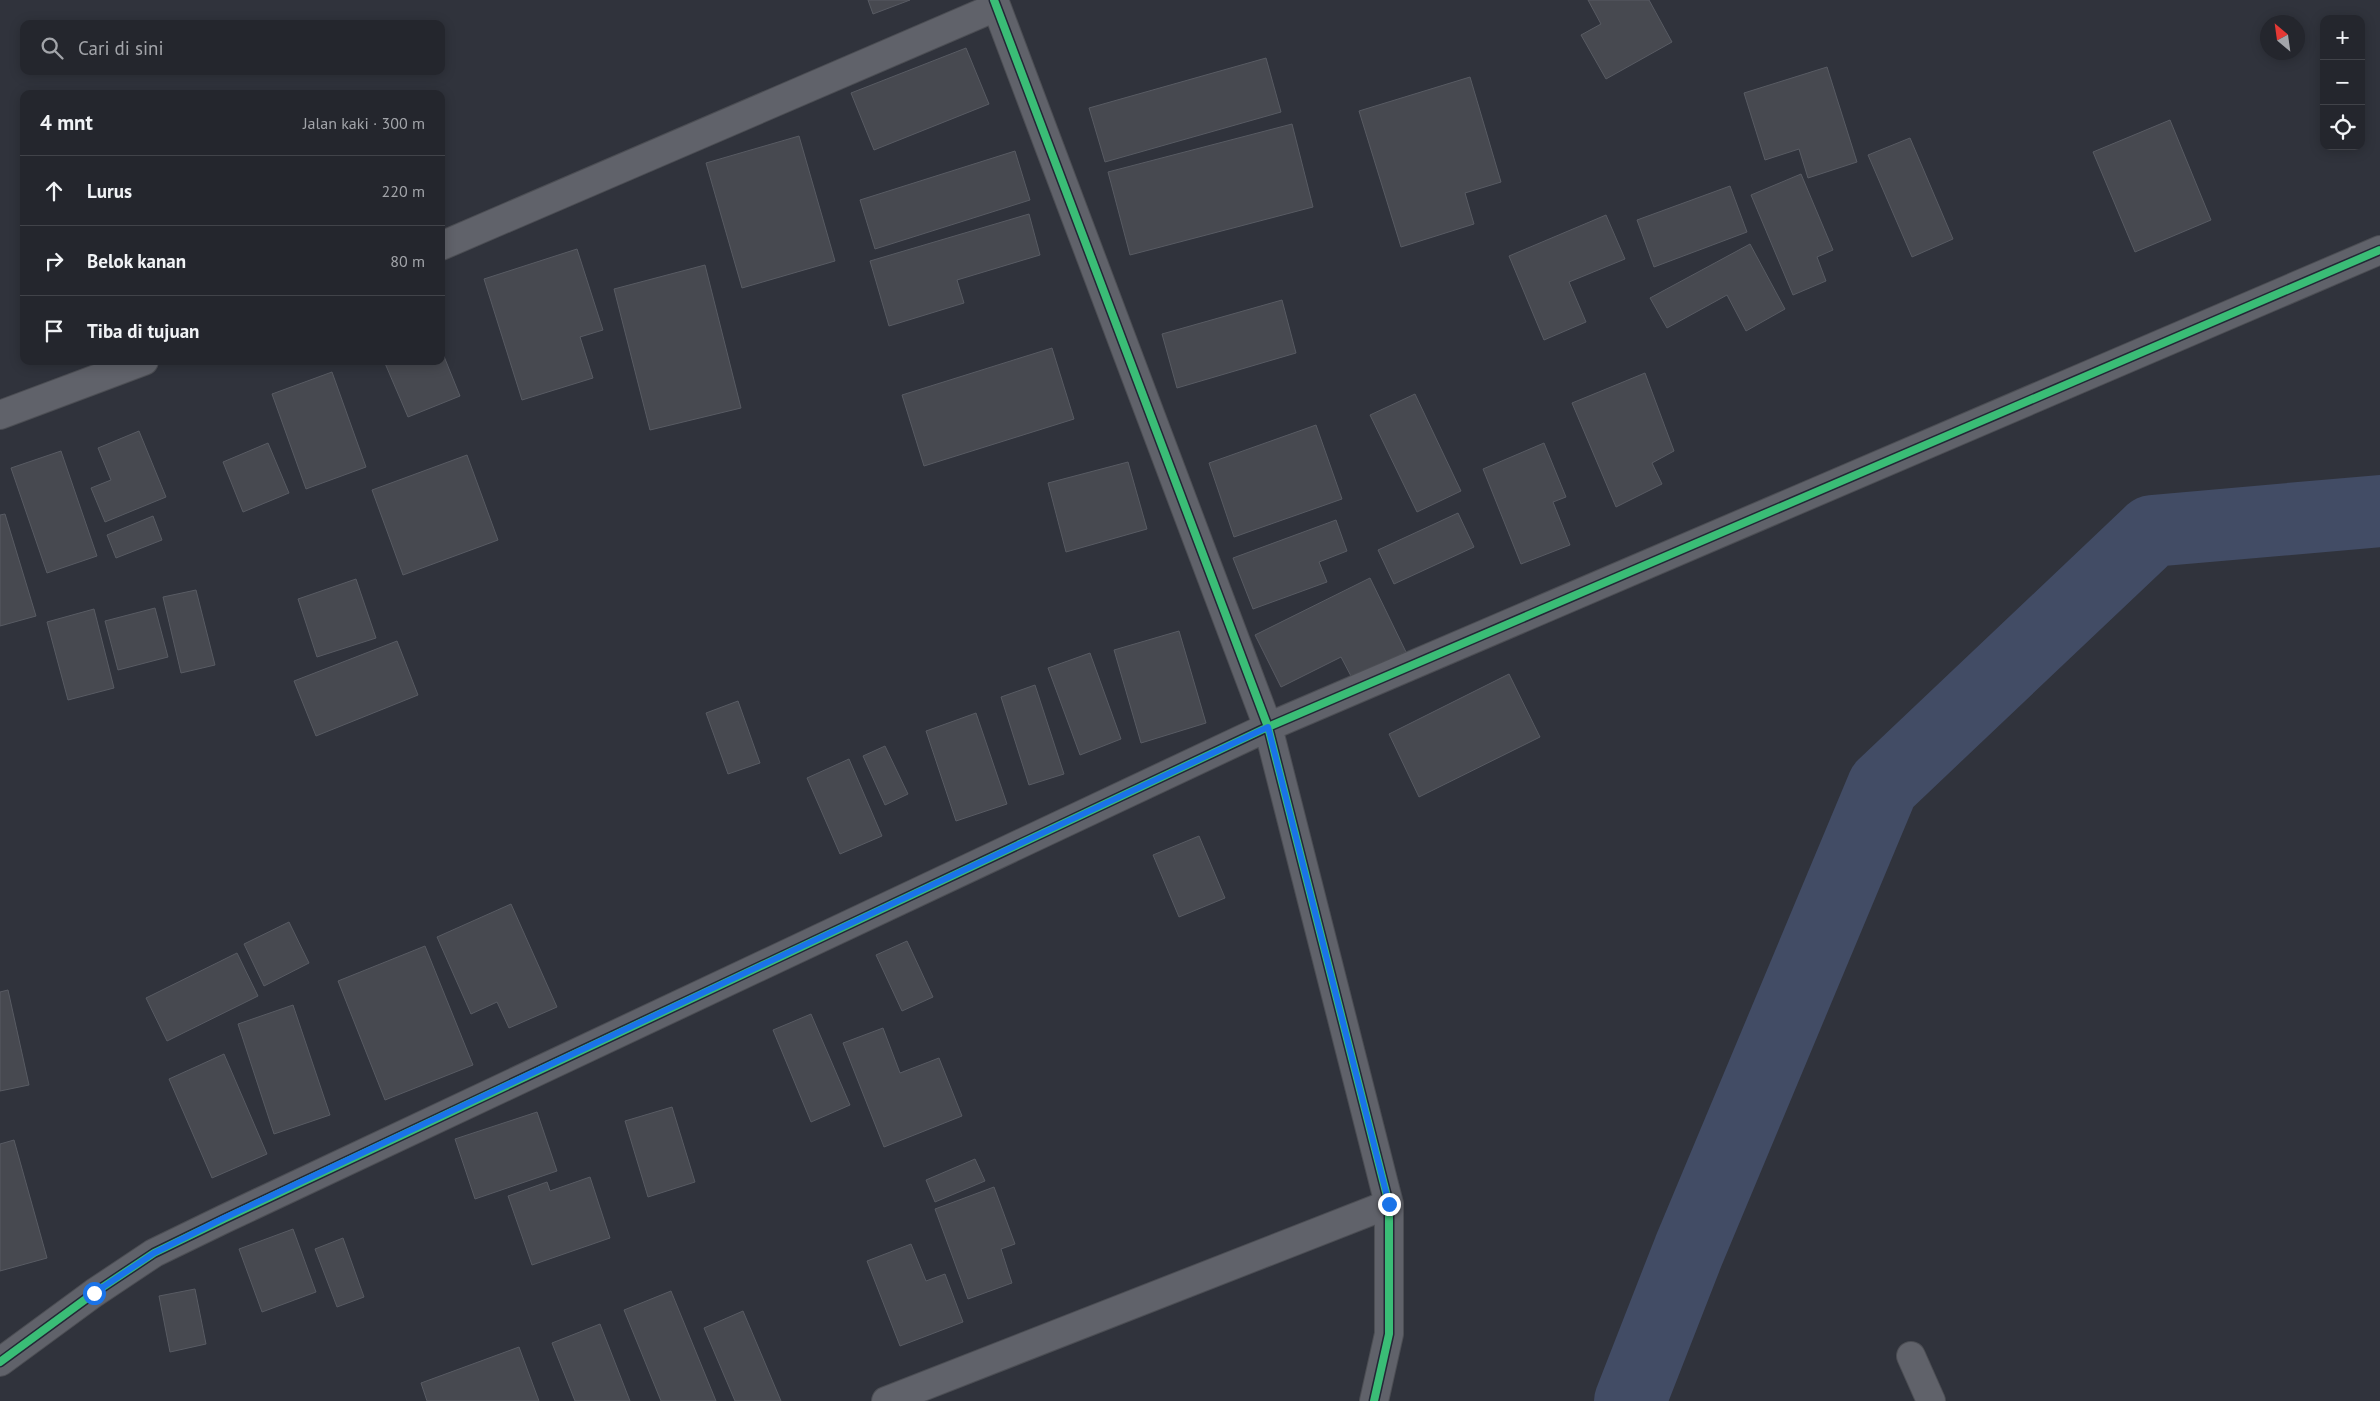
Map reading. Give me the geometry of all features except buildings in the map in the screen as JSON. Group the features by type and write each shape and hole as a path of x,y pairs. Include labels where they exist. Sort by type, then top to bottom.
{"street":[{"path":"445,244 995,4 1268,727 1389,1204 1389,1334 1374,1401"},
{"path":"0,1362 94,1293 163,1249 1268,727 2380,250"},
{"path":"0,415 133,365"},
{"path":"886,1401 1389,1204"},
{"path":"1911,1356 1930,1401"}],"waterway":[{"path":"1630,1401 1689,1250 1883,786 2152,531 2380,511"}],"cycle path":[{"path":"994,0 1268,727 1389,1204 1389,1334 1374,1401"},
{"path":"0,1362 94,1293 154,1253 1268,727 2380,250"}],"route":[{"path":"94,1293 154,1253 224,1218 1268,727 1389,1204"}]}
